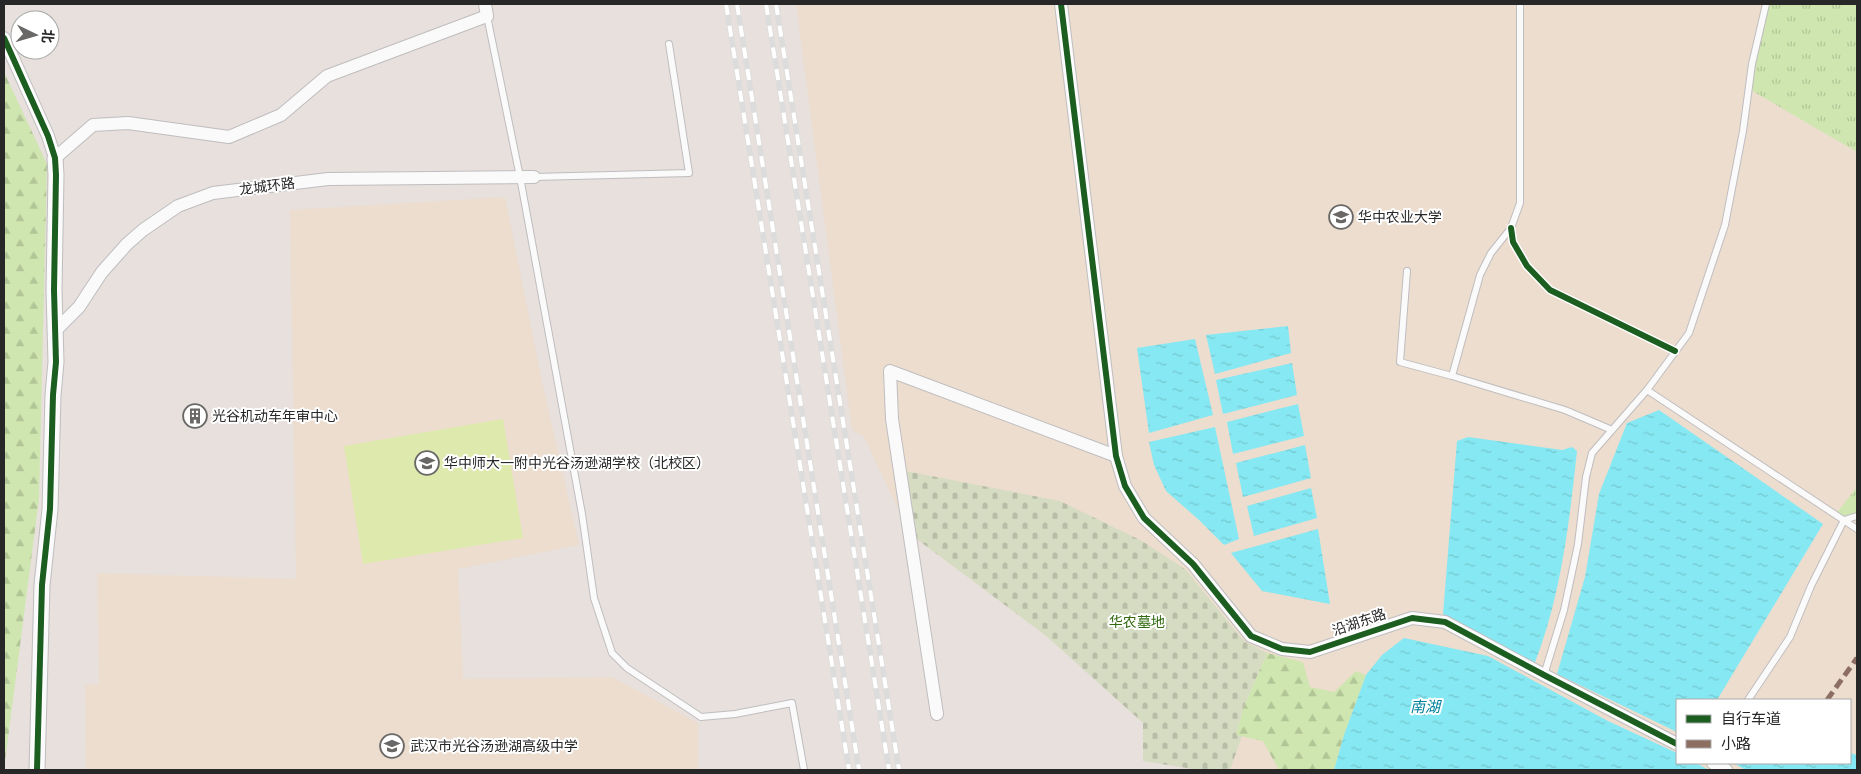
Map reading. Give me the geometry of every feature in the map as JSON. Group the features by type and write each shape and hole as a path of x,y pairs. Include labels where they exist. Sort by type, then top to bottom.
{"street":[{"name":"沿湖东路","path":"1061,4 1116,456 1125,486 1144,518 1194,564 1251,636 1282,649 1310,652 1412,618 1445,622 1676,743"},
{"path":"55,158 93,125 128,123 229,137 281,115 327,76 486,10"},
{"path":"4,38 48,136 55,158 56,175 54,290 56,362 52,423 52,463 42,585 37,770"},
{"name":"龙城环路","path":"56,330 79,307 102,272 127,244 143,230 178,206 212,193 328,179 534,177"},
{"path":"937,714 892,419 890,371 1116,456"},
{"path":"1715,764 1726,770"}],"lane":[{"path":"1452,376 1480,275 1491,253 1511,228 1520,203 1520,4"},
{"path":"1544,675 1564,610 1578,544 1586,477 1592,453 1647,390 1689,333 1725,225 1743,131 1752,64 1766,4"},
{"path":"486,10 520,177 582,514 594,598 612,653 627,668 701,717 735,714 792,704 804,770"},
{"path":"534,177 689,173 669,44"},
{"path":"1407,271 1400,362 1565,410 1612,430"},
{"path":"1647,390 1857,529"},
{"path":"1749,699 1790,637 1811,586 1844,520 1857,516"}],"shaded area":[{"name":"华中农业大学","path":"796,4 1857,4 1857,770 1709,770 1698,764 1851,764 1851,699 1676,699 1676,753 1608,721 1344,735 1334,770 1199,770 1045,635 910,534 864,437 852,430"},
{"name":"华中师大一附中光谷汤逊湖学校（北校区）","path":"505,197 542,381 579,545 458,569 463,679 612,677 698,723 698,770 86,770 85,685 99,684 97,573 296,579 290,210"}],"green space":[{"path":"1766,4 1857,4 1857,152 1749,89"},
{"path":"4,72 47,164 39,499 4,769"},
{"path":"503,419 523,538 363,564 344,446"},
{"name":"华农墓地","path":"895,469 1060,501 1142,541 1185,569 1243,640 1267,653 1244,706 1236,735 1242,736 1230,770 1199,770 1143,761 1143,723 1045,635 910,534"},
{"path":"1857,487 1857,516 1844,520 1836,514"},
{"path":"1267,653 1303,662 1310,687 1334,692 1356,671 1366,675 1344,735 1334,770 1279,770 1263,741 1236,735 1244,706"}],"water":[{"path":"1288,326 1291,353 1215,374 1206,335"},
{"path":"1195,339 1213,415 1149,433 1137,348"},
{"path":"1292,363 1297,395 1223,414 1216,380"},
{"path":"1298,404 1304,436 1233,454 1227,422"},
{"path":"1659,410 1823,524 1718,699 1676,699 1676,732 1557,674 1585,577 1599,494 1627,423"},
{"path":"1215,427 1239,539 1224,545 1166,491 1154,465 1149,442"},
{"path":"1468,437 1562,450 1572,447 1577,451 1563,560 1551,613 1534,665 1443,614 1457,441"},
{"path":"1305,445 1311,478 1243,497 1236,463"},
{"path":"1311,488 1317,518 1254,536 1247,506"},
{"path":"1318,529 1330,604 1262,591 1231,553"},
{"name":"南湖","path":"1404,638 1488,656 1608,721 1676,753 1676,764 1698,764 1709,770 1334,770 1344,735 1366,675 1382,655"},
{"path":"1851,753 1857,755 1857,770 1746,770 1735,764 1851,764"}],"railway":[{"path":"726,4 849,770"},
{"path":"737,4 859,770"},
{"path":"766,4 889,770"},
{"path":"776,4 899,770"}],"marked path":[{"path":"1828,699 1857,658"}],"cycle path":[{"path":"1061,4 1116,456 1125,486 1144,518 1193,564 1251,636 1282,649 1310,652 1412,618 1445,622 1676,743"},
{"path":"4,38 48,136 55,158 56,175 54,290 56,362 53,395 50,509 42,585 37,770"},
{"path":"1511,228 1513,242 1527,266 1550,290 1675,351"}],"place":[{"name":"华中农业大学","path":"1341,217"},
{"name":"光谷机动车年审中心","path":"195,416"},
{"name":"华中师大一附中光谷汤逊湖学校（北校区）","path":"427,463"},
{"name":"武汉市光谷汤逊湖高级中学","path":"392,746"}]}
